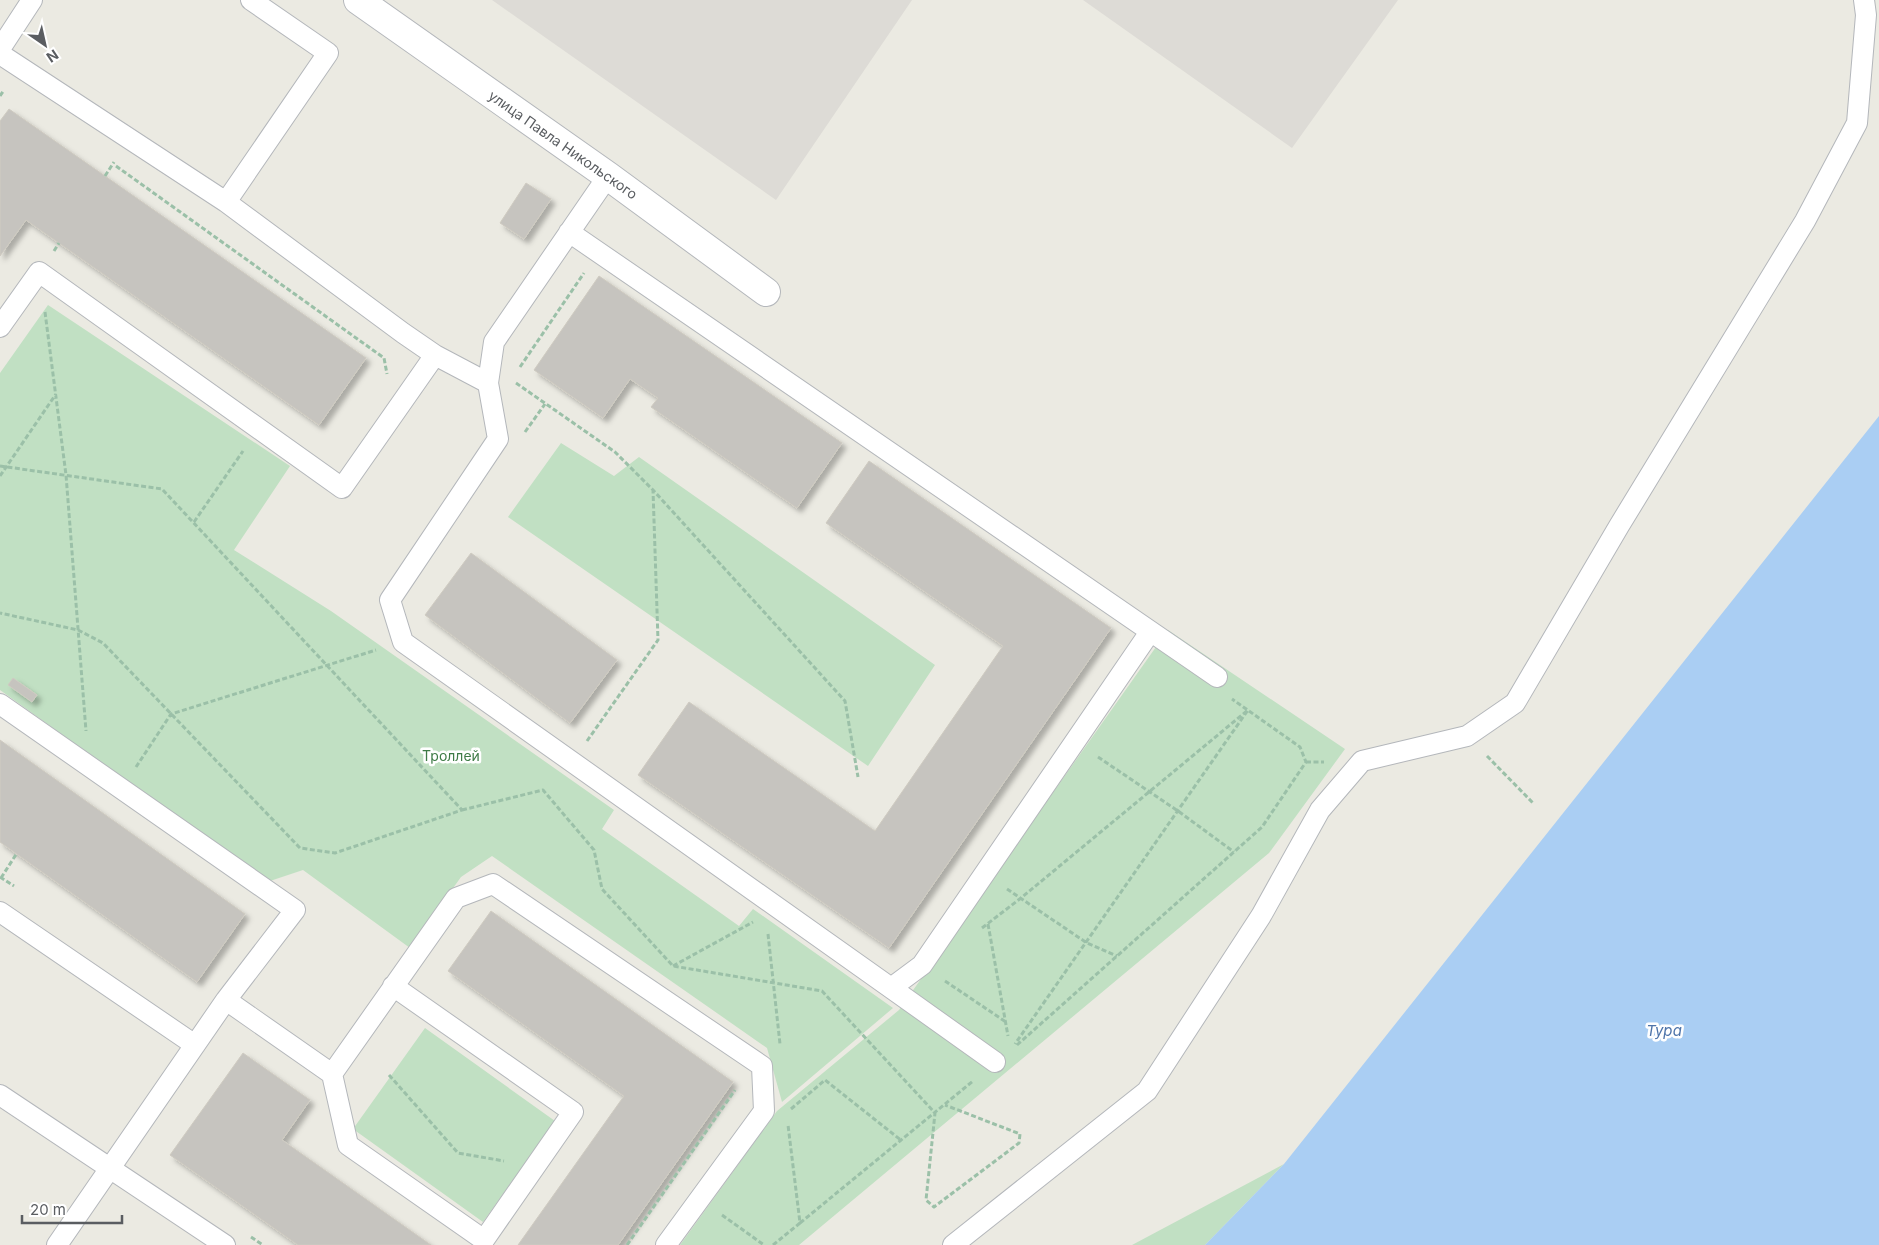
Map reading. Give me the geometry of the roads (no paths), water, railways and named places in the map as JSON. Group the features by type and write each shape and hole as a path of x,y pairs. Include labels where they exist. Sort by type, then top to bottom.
{"street":[{"name":"улица Павла Никольского","path":"358,0 608,176 766,292"}],"lane":[{"path":"0,49 32,0"},
{"path":"226,202 328,53 251,0"},
{"path":"953,1245 1148,1090 1260,916 1320,810 1362,761 1467,736 1515,703 1619,526 1805,221 1857,123 1866,15 1864,0"},
{"path":"0,54 226,202 435,354 488,383"},
{"path":"608,176 494,342 488,383 498,439 390,600 402,642 892,988 1003,1056"},
{"path":"569,232 1150,632 1220,686"},
{"path":"0,327 39,272 342,488 435,354"},
{"path":"892,988 922,965 1150,632"},
{"path":"0,704 296,910 226,1000 57,1245"},
{"path":"332,1074 456,898 494,884 762,1066 764,1111 666,1245"},
{"path":"0,912 195,1045"},
{"path":"226,1000 332,1074 348,1145 484,1240 573,1112 393,986"},
{"path":"0,1095 111,1167 225,1245"}],"water":[{"name":"Тура","path":"1879,416 1879,1245 1205,1245 1284,1164"}],"park label":[{"name":"Троллей","path":"451,756"}]}
